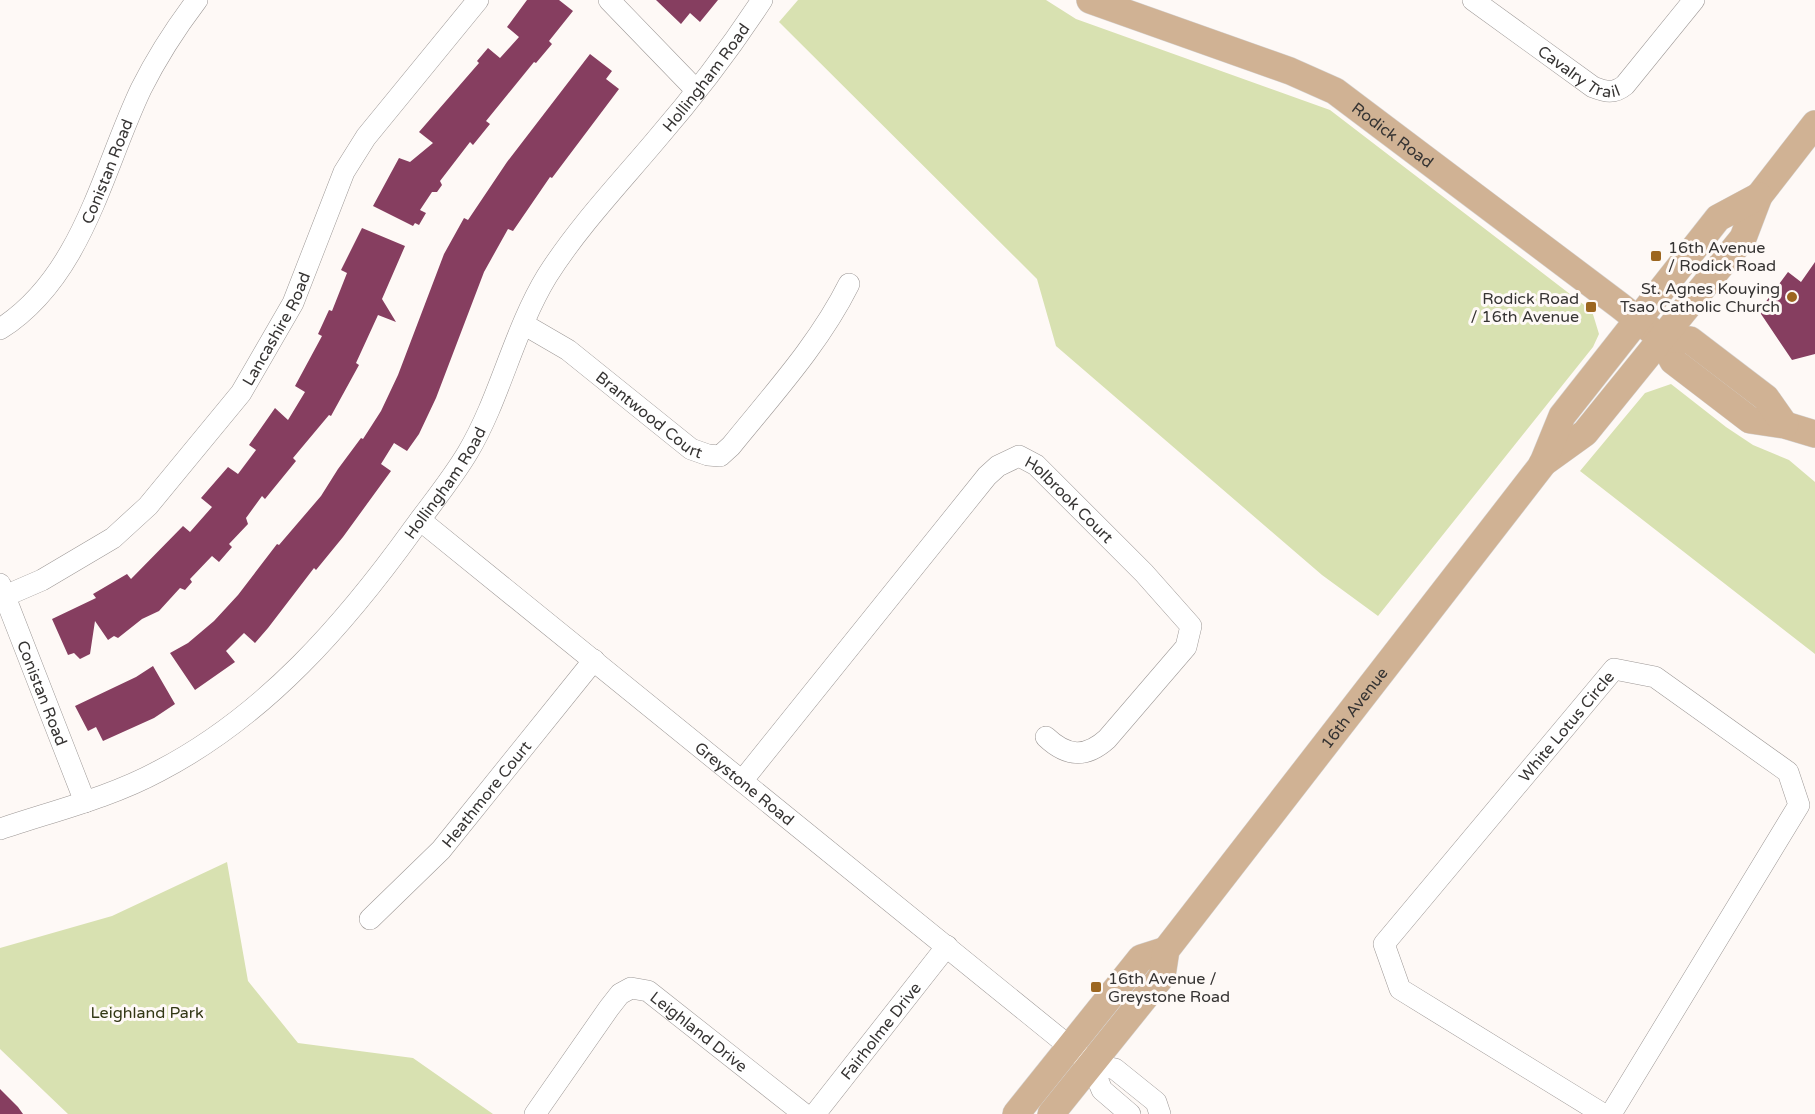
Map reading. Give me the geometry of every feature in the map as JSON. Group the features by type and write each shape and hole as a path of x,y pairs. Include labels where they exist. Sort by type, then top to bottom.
{"main road":[{"name":"Rodick Road","path":"1090,0 1290,71 1335,91 1661,338"},
{"name":"16th Avenue","path":"1051,1114 1162,976 1166,950 1542,465 1584,433 1743,238 1759,196 1815,124"},
{"name":"16th Avenue","path":"1542,465 1562,416 1718,218 1759,196"},
{"path":"1661,338 1690,340 1766,398 1785,425 1815,434"},
{"path":"1016,1114 1141,958 1166,950"}],"street":[{"name":"Conistan Road","path":"0,329 20,316 33,303 88,220 140,91 165,42 197,0"},
{"name":"Lancashire Road","path":"2,589 42,580 113,538 148,506 241,393 292,303 344,172 366,137 478,0"},
{"path":"609,0 696,90"},
{"name":"Hollingham Road","path":"0,829 123,788 203,746 249,711 326,640 420,520 470,449 525,324 546,279 559,258 696,90 762,0"},
{"name":"Cavalry Trail","path":"1473,0 1593,87 1607,92 1619,90 1625,85 1694,0"},
{"name":"Brantwood Court","path":"525,324 568,350 691,448 708,455 720,456 736,440 813,343 833,315 849,284"},
{"name":"Holbrook Court","path":"742,781 987,476 1004,462 1018,456 1036,465 1144,573 1191,626 1186,647 1094,751 1080,753 1067,750 1046,737"},
{"name":"Greystone Road","path":"420,520 1091,1064"},
{"name":"Conistan Road","path":"2,589 85,802"},
{"name":"Heathmore Court","path":"370,919 441,850 594,660"},
{"name":"White Lotus Circle","path":"1603,1114 1401,989 1384,944 1614,669 1655,677 1788,772 1799,805 1611,1114"},
{"name":"Fairholme Drive","path":"815,1114 947,946"},
{"name":"Leighland Drive","path":"535,1114 609,1008 631,988 648,991 804,1114"},
{"path":"1091,1064 1102,1090 1130,1114"},
{"path":"1091,1064 1115,1069 1156,1102 1160,1114"}],"green space":[{"path":"798,0 1046,0 1076,19 1330,110 1592,311 1599,334 1593,347 1378,616 1322,575 1056,346 1037,279 779,22"},
{"path":"1671,384 1726,427 1753,445 1789,460 1815,482 1815,654 1580,471 1645,393"},
{"name":"Leighland Park","path":"227,862 248,981 298,1043 413,1058 493,1114 68,1114 0,1049 0,948 112,916"}],"building":[{"path":"527,0 559,0 573,11 549,41 552,44 536,63 534,62 486,121 490,124 473,145 470,142 440,181 442,185 437,192 432,192 420,210 426,213 419,225 415,223 413,226 373,206 399,158 410,162 433,143 419,132 479,63 477,61 488,48 500,58 519,37 507,27"},
{"path":"656,0 718,0 700,22 690,13 681,24"},
{"path":"590,54 612,71 606,79 619,89 552,178 550,177 513,231 508,229 484,272 436,398 419,434 407,451 394,443 381,464 391,471 343,537 316,570 314,568 255,643 244,633 226,651 235,662 195,690 170,653 188,643 214,621 238,595 277,544 279,545 321,496 338,469 361,438 363,439 381,411 398,375 444,254 464,218 468,220 507,162"},
{"path":"362,228 405,246 382,299 396,322 378,315 356,363 359,365 331,416 329,415 293,458 296,461 265,499 262,496 246,518 248,524 229,544 232,547 219,562 212,556 190,579 192,582 185,590 180,588 159,611 142,619 118,638 114,636 108,640 95,621 90,654 80,659 74,653 68,655 52,619 96,598 93,594 127,574 131,579 183,526 190,532 212,507 201,498 228,467 238,474 256,450 249,445 275,408 288,420 305,392 295,386 322,336 318,334 329,310 332,311 347,273 341,270"},
{"name":"St. Agnes Kouying Tsao Catholic Church","path":"1815,262 1815,354 1792,360 1759,311 1788,272 1801,282"},
{"path":"153,666 175,704 154,718 103,741 96,727 88,731 75,706 136,677"},
{"path":"0,1089 18,1107 23,1114 0,1114"}],"place":[{"name":"16th Avenue / Rodick Road","path":"1656,256"},
{"name":"St. Agnes Kouying Tsao Catholic Church","path":"1792,297"},
{"name":"Rodick Road / 16th Avenue","path":"1591,307"},
{"name":"16th Avenue / Greystone Road","path":"1096,987"}]}
